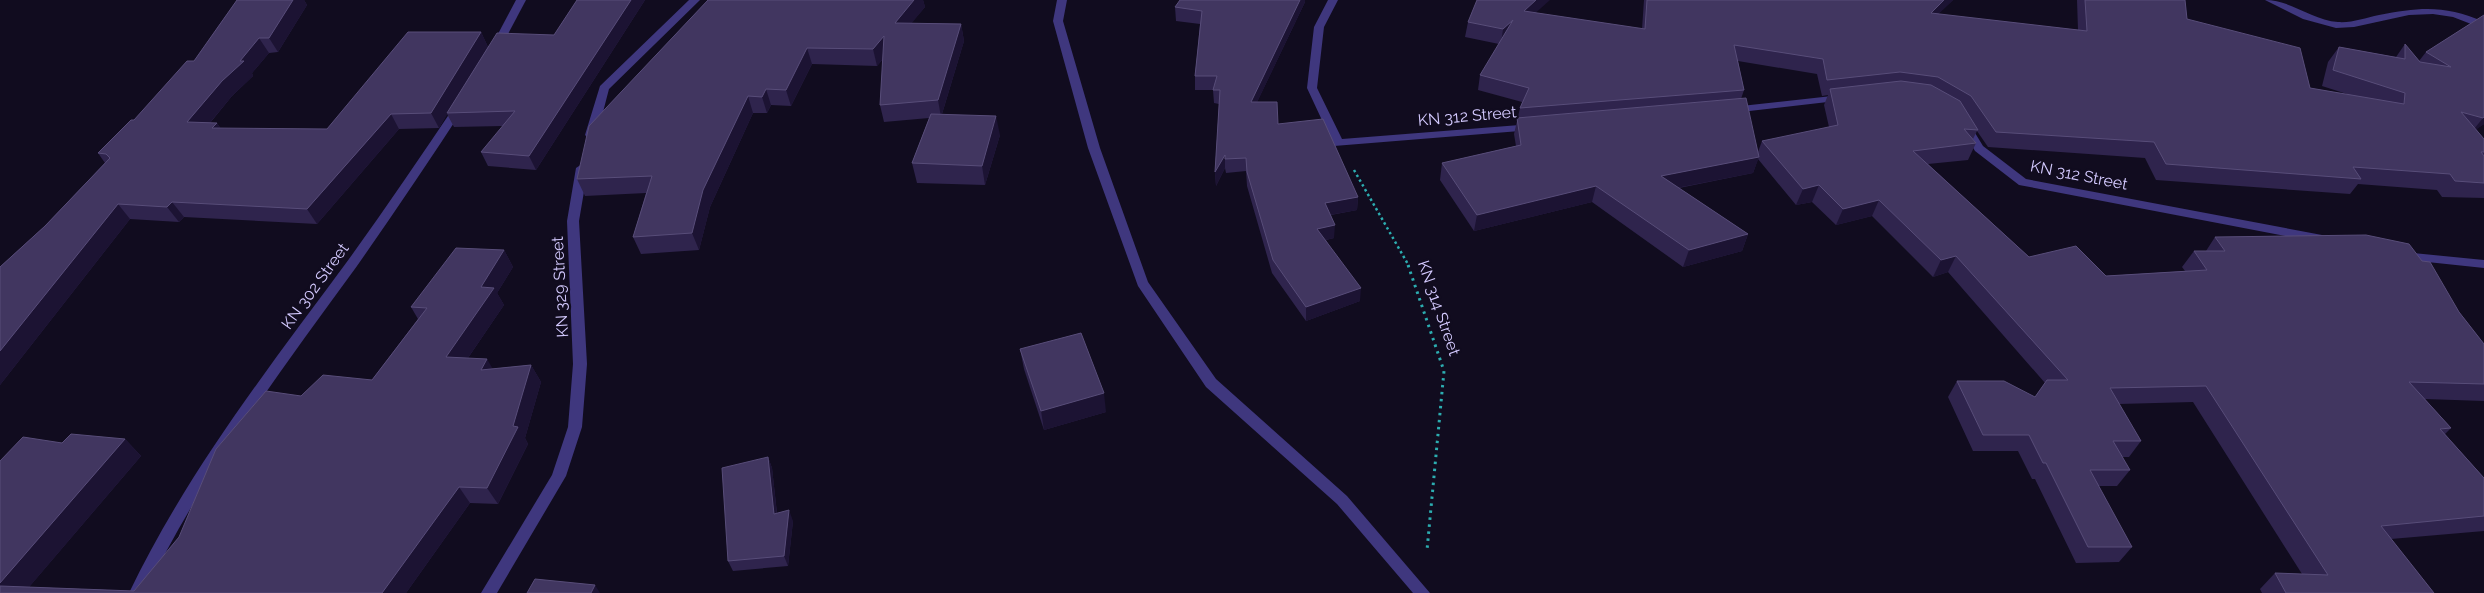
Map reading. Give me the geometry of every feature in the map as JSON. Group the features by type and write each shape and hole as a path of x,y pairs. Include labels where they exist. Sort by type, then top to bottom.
{"street":[{"path":"486,64 521,0"},
{"name":"KN 329 Street","path":"489,593 560,476 575,427 580,364 573,221 586,153 604,88 695,0"},
{"path":"1062,0 1058,21 1094,148 1142,284 1211,383 1342,500 1422,593"},
{"path":"1334,0 1320,27 1312,88 1338,143"},
{"path":"2270,0 2316,20 2333,24 2347,25 2434,9 2450,12 2484,26"},
{"name":"KN 302 Street","path":"137,593 174,520 266,378 430,154 466,97"},
{"path":"1719,111 1855,97"},
{"name":"KN 312 Street","path":"1958,114 1979,148 2023,182 2332,241"},
{"name":"KN 312 Street","path":"1338,143 1542,126"},
{"path":"2390,253 2410,258 2484,264"}],"path":[{"name":"KN 314 Street","path":"1338,143 1412,271 1444,371 1427,554"}],"building":[{"path":"237,0 293,0 269,38 259,38 240,61 244,61 222,81 187,122 217,123 212,128 327,129 408,32 481,32 431,113 391,114 307,209 172,202 167,207 118,204 0,351 0,267 45,226 110,158 106,154 98,153 131,120 134,120 187,61 194,61"},
{"path":"577,0 631,0 529,156 481,152 515,111 447,113 497,33 554,35"},
{"path":"708,0 914,0 895,23 961,24 938,100 880,105 884,36 873,49 807,48 786,90 766,89 762,97 748,96 703,190 692,233 633,237 652,176 577,179 589,126"},
{"path":"1180,0 1300,0 1251,102 1277,102 1278,124 1323,119 1358,197 1325,203 1335,225 1317,229 1361,288 1306,307 1273,260 1247,172 1246,158 1225,159 1225,155 1215,172 1220,90 1213,90 1217,76 1195,76 1202,11 1175,7"},
{"path":"1477,0 1536,0 1524,11 1645,29 1647,0 1944,0 1931,13 2087,31 2085,0 2185,0 2187,19 2300,48 2310,88 2404,104 2405,93 2333,70 2339,47 2405,59 2405,44 2420,62 2451,67 2426,52 2484,15 2484,117 2461,112 2484,139 2484,152 2481,152 2484,156 2484,183 2455,181 2450,174 2353,167 2361,179 2166,164 2154,142 1996,132 1971,96 1938,77 1900,72 1827,80 1823,59 1734,45 1744,90 1520,108 1529,88 1480,75 1513,20 1503,29 1468,22"},
{"path":"1901,81 1931,85 1960,101 1978,130 1964,129 1976,143 1913,151 2029,257 2076,246 2106,276 2207,270 2194,251 2225,251 2215,237 2366,235 2409,244 2422,261 2430,262 2459,312 2484,344 2484,384 2409,382 2451,428 2440,429 2484,478 2484,516 2381,526 2434,593 2286,593 2275,573 2328,575 2206,386 2110,388 2141,441 2113,441 2130,470 2090,470 2132,547 2088,547 2046,463 2043,463 2029,435 1983,435 1957,381 2004,381 2035,397 2047,380 2068,380 1956,256 1941,260 1879,200 1843,209 1819,185 1803,189 1762,141 1838,125 1830,89"},
{"path":"1746,98 1759,157 1661,176 1748,234 1689,250 1596,186 1477,215 1442,163 1521,145 1517,118"},
{"path":"931,114 996,116 982,166 912,163"},
{"path":"456,248 504,250 481,287 494,288 446,357 487,359 481,370 531,365 513,426 518,427 487,488 459,487 382,593 0,593 0,586 134,591 179,537 216,449 266,391 301,396 323,375 372,380 427,308 411,307"},
{"path":"1081,333 1104,393 1041,411 1020,349"},
{"path":"71,434 125,439 0,583 0,461 23,437 62,443"},
{"path":"768,457 774,514 789,510 784,556 728,561 722,468"},
{"path":"535,579 595,585 591,593 527,593"}]}
